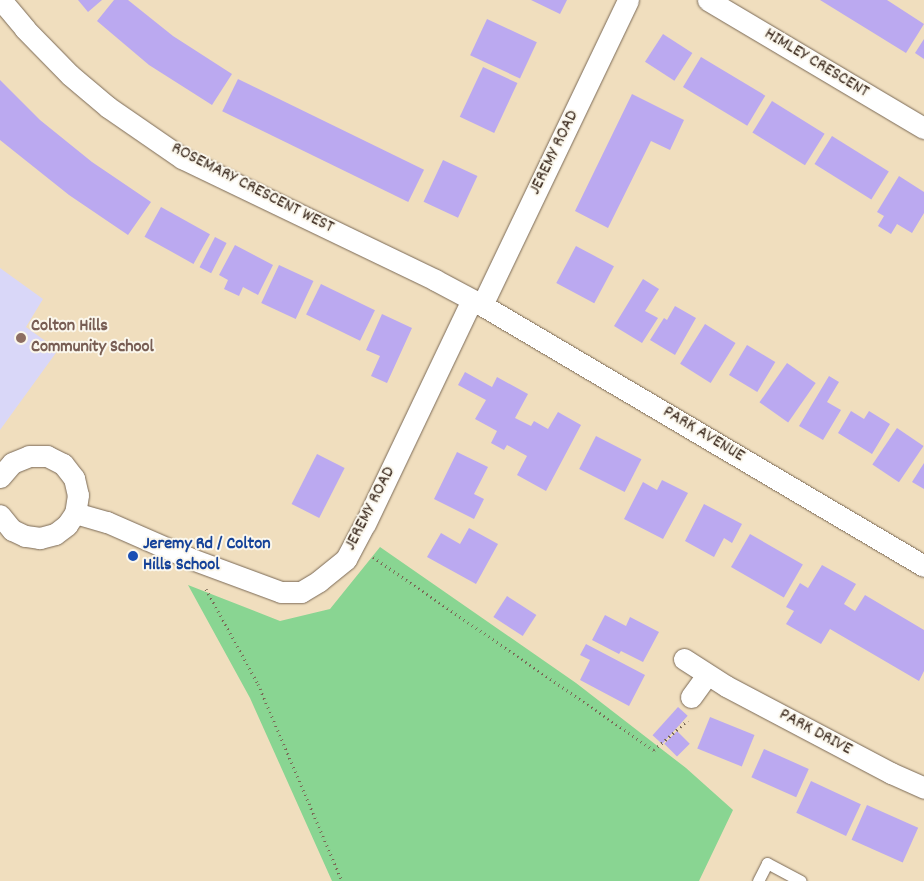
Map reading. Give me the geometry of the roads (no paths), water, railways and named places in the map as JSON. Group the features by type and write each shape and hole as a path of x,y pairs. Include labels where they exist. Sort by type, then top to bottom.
{"street":[{"name":"ROSEMARY CRESCENT WEST","path":"1,0 25,29 70,75 108,107 182,158 435,280 477,303"},
{"name":"JEREMY ROAD","path":"75,513 107,522 189,558 281,592 301,592 319,581 346,559 477,303 628,0"},
{"name":"HIMLEY CRESCENT","path":"708,0 924,128"},
{"name":"PARK AVENUE","path":"477,303 924,566"},
{"path":"0,476 12,463 29,456 47,456 63,464 74,478 78,495 75,513 67,525 55,534 40,538 25,536 12,530 0,515"},
{"name":"PARK DRIVE","path":"684,659 707,675 891,773 924,788"},
{"path":"691,708 707,675"}],"lane":[{"path":"758,881 768,863 802,881"}],"place":[{"name":"Colton Hills Community School","path":"21,338"},
{"name":"Jeremy Rd / Colton Hills School","path":"133,556"}]}
